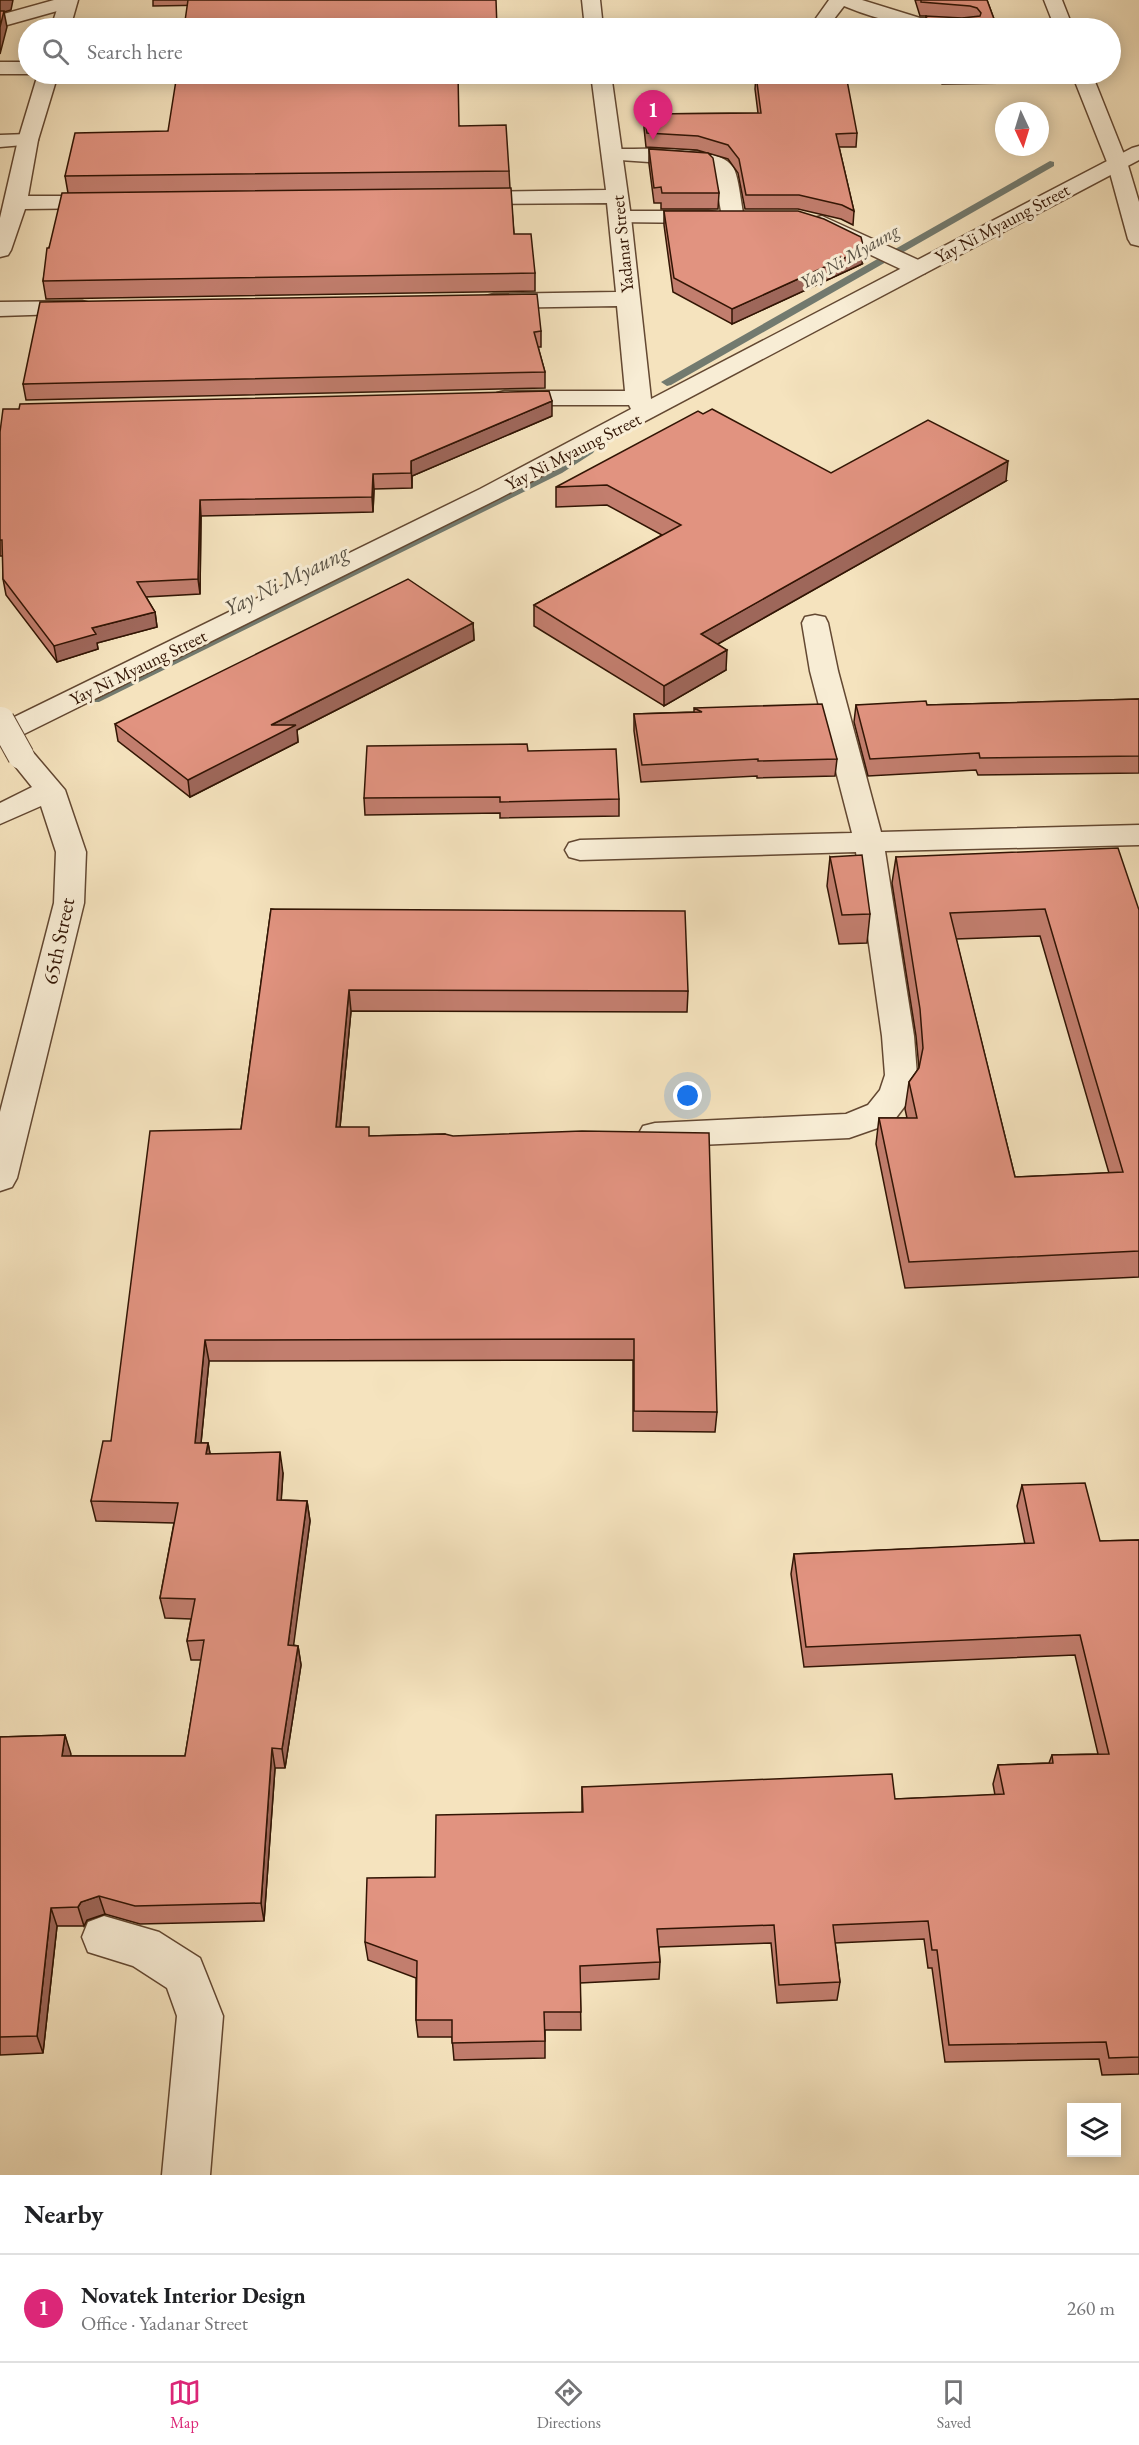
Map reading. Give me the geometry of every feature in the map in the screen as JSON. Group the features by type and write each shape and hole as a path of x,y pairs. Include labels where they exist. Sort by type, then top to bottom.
{"street":[{"path":"591,0 593,18"},
{"path":"825,18 838,0"},
{"path":"846,0 898,18"},
{"path":"1053,0 1060,18"},
{"path":"0,21 68,1"},
{"path":"64,18 68,1"},
{"path":"0,68 18,68"},
{"path":"0,250 8,203 45,84"},
{"name":"Yadanar Street","path":"602,84 642,406"},
{"path":"1086,84 1117,162 1139,240"},
{"path":"0,141 28,140"},
{"name":"Yay Ni Myaung Street","path":"6,732 489,494 642,406 917,268 1139,152"},
{"path":"441,198 619,206 744,217 724,170 715,162 701,158 612,155"},
{"path":"8,203 122,202"},
{"path":"806,219 832,226 917,268"},
{"path":"474,302 628,299"},
{"path":"0,309 107,308"},
{"path":"485,399 642,406"},
{"path":"622,1136 849,1126 880,1114 896,1094 901,1075 898,1036 869,842 824,671 815,623"},
{"name":"65th Street","path":"0,1178 69,903 71,852 50,790 6,732"},
{"path":"0,815 50,790"},
{"path":"580,850 1139,835"},
{"path":"104,1936 143,1947 184,1973 200,2016 186,2175"}],"building":[{"path":"188,0 496,0 497,18 185,18"},
{"path":"921,0 987,0 994,18 962,18 980,16 981,13 977,8 970,6 921,2"},
{"path":"0,11 4,11 0,27"},
{"path":"926,16 962,18 927,18"},
{"path":"175,84 458,84 459,126 506,125 509,171 65,176 75,133 168,131"},
{"path":"757,84 848,84 857,133 836,134 854,211 842,205 799,195 746,195 739,159 728,145 698,136 647,133 644,114 761,113"},
{"path":"649,149 708,153 713,158 719,193 662,193 661,187 654,188"},
{"path":"511,188 514,234 531,234 535,273 43,281 47,248 49,248 62,193"},
{"path":"664,211 798,211 824,219 861,237 864,249 732,309 674,278"},
{"path":"537,294 541,331 534,332 545,372 23,384 40,302"},
{"path":"549,391 552,401 411,461 411,473 373,474 372,497 200,500 198,579 137,582 155,612 92,628 96,634 54,646 3,579 2,540 0,540 0,432 3,409 19,409 20,404"},
{"path":"712,409 831,473 928,420 1008,461 701,634 727,650 664,686 534,605 681,525 607,485 556,487 698,411 703,414"},
{"path":"408,579 473,623 271,725 296,725 188,780 115,724"},
{"path":"1139,699 1139,756 980,758 979,753 870,759 856,705 926,701 927,705"},
{"path":"822,704 837,759 758,761 758,759 642,765 634,714 702,712 694,708"},
{"path":"527,744 528,751 616,749 619,799 500,802 500,797 364,798 367,746"},
{"path":"1118,848 1139,910 1139,1251 909,1262 879,1118 917,1118 909,1082 919,1068 923,1048 920,1009 896,857","holes":["1045,909 1123,1172 1015,1177 950,913"]},
{"path":"862,855 870,914 842,915 830,857"},
{"path":"271,909 685,911 688,991 349,990 336,1127 369,1127 369,1136 445,1134 453,1136 582,1131 709,1133 717,1412 634,1411 634,1339 205,1340 195,1443 208,1443 206,1454 280,1452 277,1500 307,1501 288,1645 298,1646 282,1749 272,1748 261,1903 135,1906 99,1896 81,1902 78,1907 51,1908 37,2036 0,2037 0,1737 65,1735 62,1756 185,1756 204,1640 187,1641 195,1599 160,1598 178,1503 91,1501 103,1441 111,1441 150,1131 241,1129"},
{"path":"1085,1483 1100,1541 1139,1540 1139,2057 1109,2058 1106,2042 949,2045 937,1950 932,1950 928,1921 833,1925 840,1982 779,1985 774,1925 657,1929 660,1962 580,1966 581,2012 544,2012 545,2041 452,2043 452,2020 416,2020 417,1961 365,1942 367,1878 435,1877 436,1815 583,1812 582,1787 892,1774 895,1799 1004,1794 998,1765 1053,1763 1052,1755 1109,1754 1080,1635 806,1647 794,1554 1034,1543 1022,1485"}],"waterway":[{"name":"Yay Ni Myaung","path":"667,382 1050,164"},
{"name":"Yay Ni Myaung","path":"94,699 558,470 589,450"}],"place":[{"name":"Novatek Interior Design","path":"653,140"}]}
